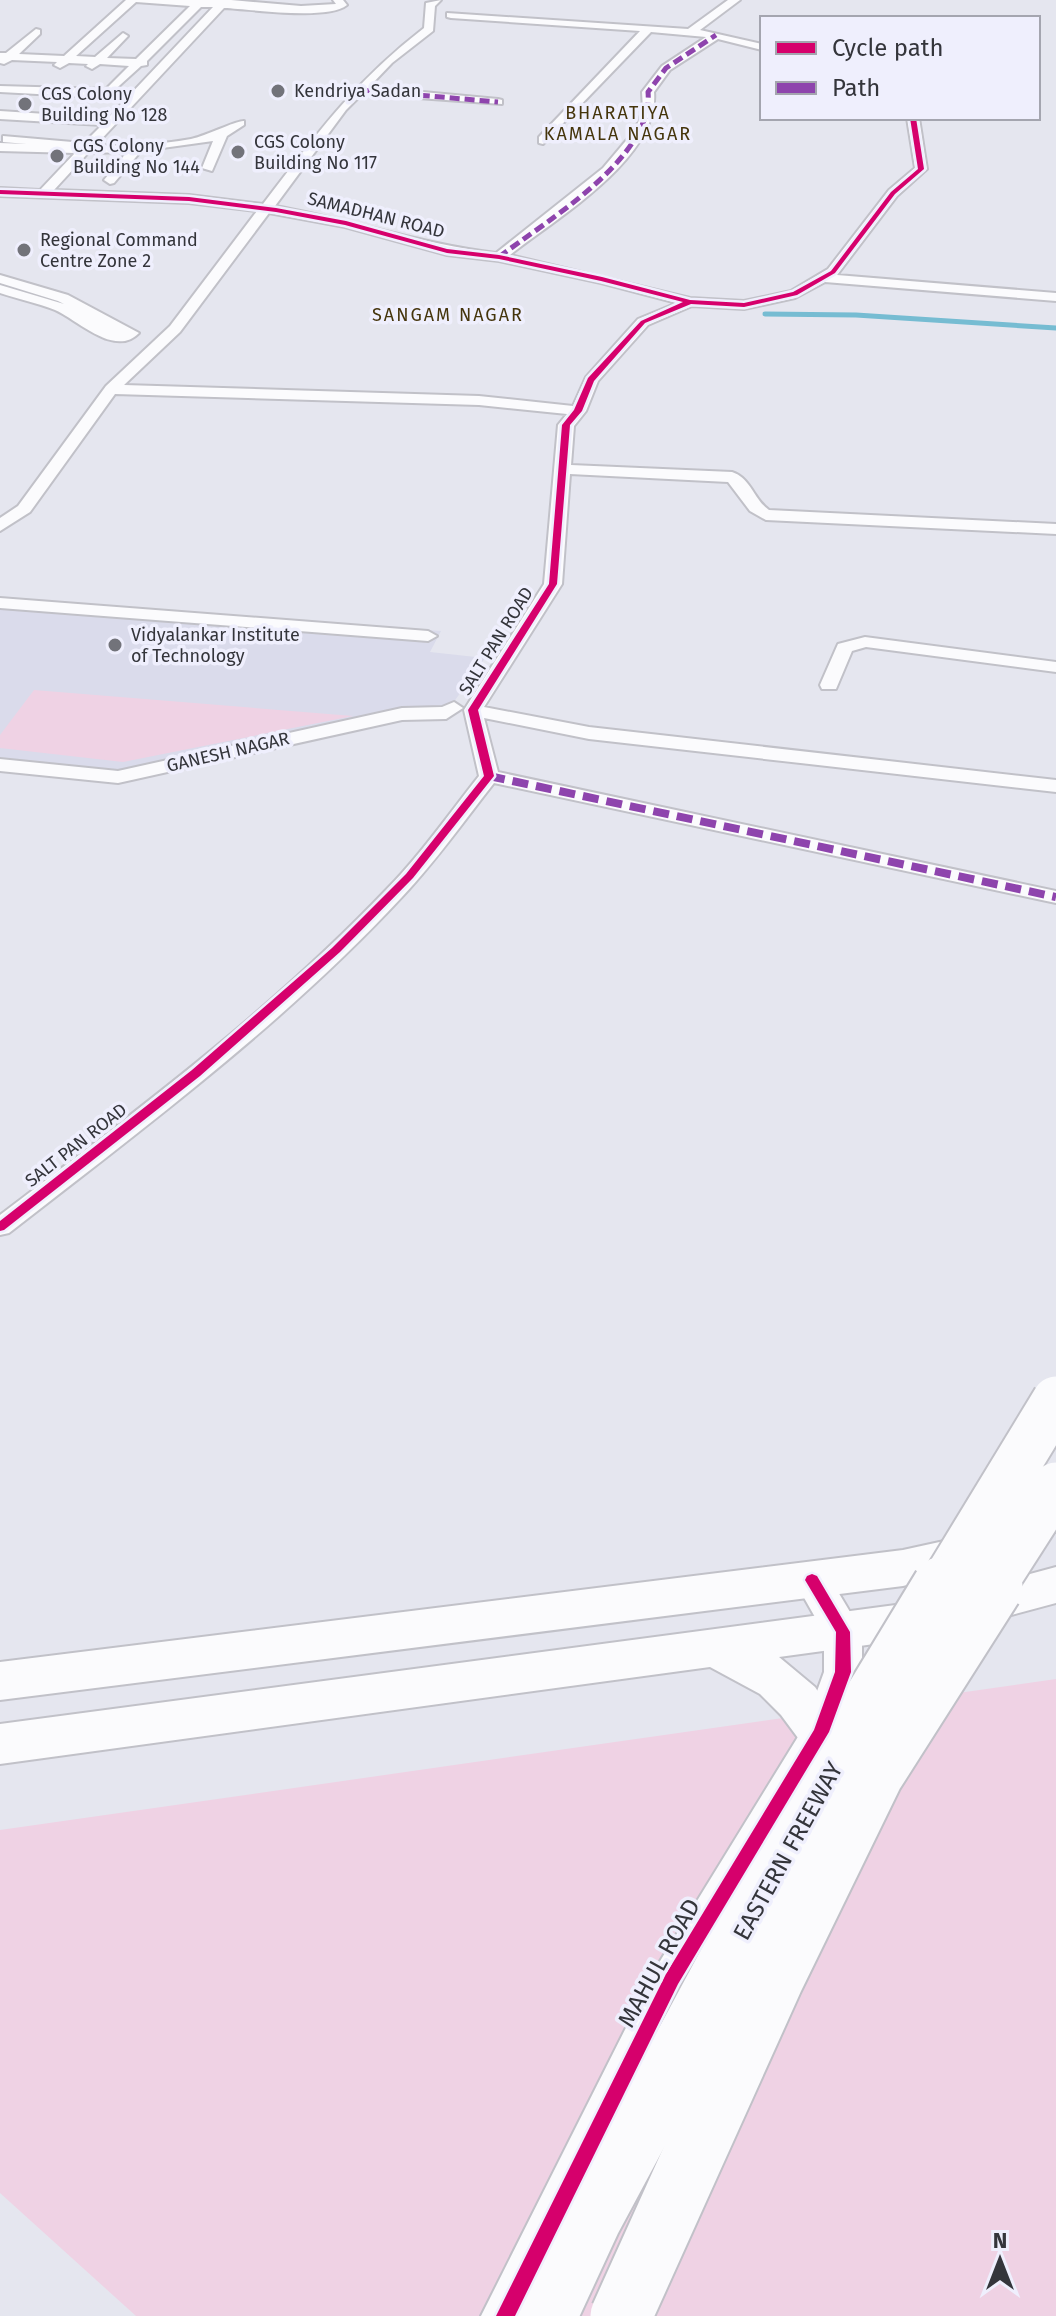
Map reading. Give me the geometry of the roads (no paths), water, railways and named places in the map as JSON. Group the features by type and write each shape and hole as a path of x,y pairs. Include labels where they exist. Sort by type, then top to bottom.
{"highway":[{"name":"EASTERN FREEWAY","path":"546,2316 591,2219 836,1763 1056,1400"},
{"name":"EASTERN FREEWAY","path":"621,2316 773,1979 873,1774 1056,1487"}],"main road":[{"path":"0,1681 903,1568 984,1550 1041,1511 1056,1487"},
{"path":"0,1744 843,1632 933,1618 1056,1585"},
{"path":"716,1649 763,1669 794,1694 821,1732"}],"street":[{"path":"31,91 132,0"},
{"path":"139,0 327,9 342,5 338,0"},
{"path":"0,526 24,509 111,389 175,329 342,108 388,61 429,29 430,5 436,0"},
{"path":"691,32 735,0"},
{"path":"44,193 224,2"},
{"path":"0,89 109,92 199,3"},
{"path":"451,15 691,32 760,47"},
{"path":"543,140 648,29"},
{"path":"0,66 4,56 36,32"},
{"path":"499,257 603,175 629,148 649,111 648,92 666,68 716,35"},
{"path":"87,71 123,36"},
{"path":"747,44 760,39"},
{"path":"4,56 166,64"},
{"path":"64,93 76,82"},
{"path":"360,90 498,102"},
{"path":"0,115 111,122"},
{"path":"7,139 81,146 74,150 0,147 7,139 28,117"},
{"name":"SALT PAN ROAD","path":"0,1227 98,1152 246,1030 383,905 489,776 464,709 553,584 566,425 578,411 591,380 643,322 690,302 744,305 795,294 833,272 864,236 893,193 921,169 913,120"},
{"path":"84,150 138,147 222,135 236,129 240,123"},
{"path":"208,168 222,135"},
{"path":"110,180 138,147"},
{"name":"SAMADHAN ROAD","path":"0,192 189,199 268,209 346,223 447,251 499,257 690,302"},
{"path":"0,200 235,205"},
{"path":"823,278 1056,297"},
{"path":"0,279 63,298 132,333 122,337 111,336 59,307 0,289"},
{"path":"111,389 187,389 251,395 483,401 546,405 578,411"},
{"path":"562,469 732,477 740,481 756,510 766,515 1056,529"},
{"path":"0,603 428,636"},
{"path":"829,685 844,648 865,642 1056,667"},
{"name":"GANESH NAGAR","path":"0,765 118,777 402,714 446,713 464,709 589,733 1056,786"},
{"path":"489,776 1056,897"},
{"path":"646,2316 668,2256 937,1688 940,1646 933,1618 903,1568"},
{"path":"812,1580 843,1632"},
{"name":"MAHUL ROAD","path":"505,2316 672,1979 821,1732 843,1672 843,1632"}],"waterway":[{"path":"765,314 856,315 1056,328"}],"place":[{"name":"Kendriya Sadan","path":"278,91"},
{"name":"CGS Colony Building No 128","path":"25,104"},
{"name":"CGS Colony Building No 117","path":"238,152"},
{"name":"CGS Colony Building No 144","path":"57,156"},
{"name":"Regional Command Centre Zone 2","path":"24,250"},
{"name":"Vidyalankar Institute of Technology","path":"115,645"}],"district":[{"name":"BHARATIYA KAMALA NAGAR","path":"618,123"},
{"name":"SANGAM NAGAR","path":"448,315"}]}
